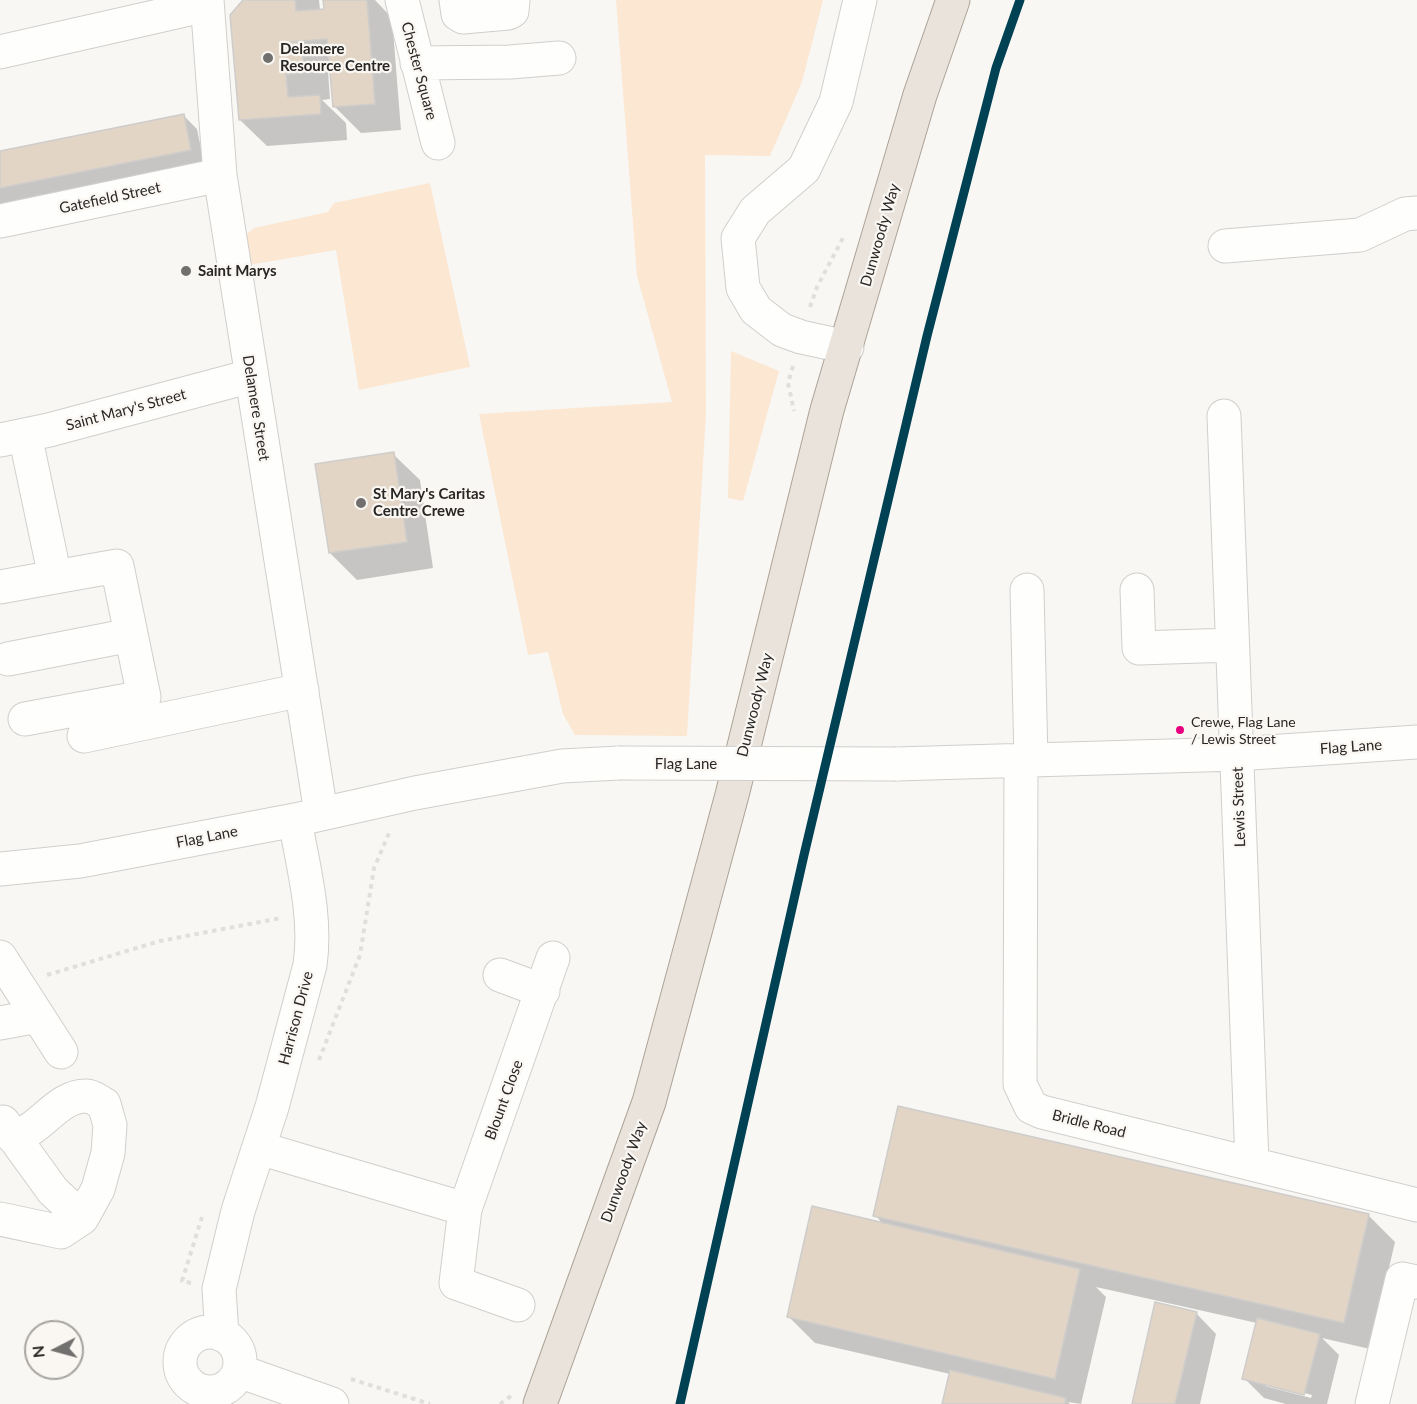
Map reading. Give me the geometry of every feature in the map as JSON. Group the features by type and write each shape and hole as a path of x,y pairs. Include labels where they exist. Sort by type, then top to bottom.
{"main road":[{"name":"Dunwoody Way","path":"540,1404 649,1102 732,795 827,410 920,95 953,0"}],"street":[{"name":"Chester Square","path":"402,0 438,143"},
{"path":"456,0 458,14 463,17 508,13 512,11 513,0"},
{"path":"847,347 801,337 782,330 756,310 743,288 738,238 755,211 804,170 836,102 860,0"},
{"path":"0,52 207,2"},
{"name":"Delamere Street","path":"207,2 220,175 302,690 308,816"},
{"path":"417,63 510,62 559,58"},
{"name":"Gatefield Street","path":"0,222 220,175"},
{"path":"1225,246 1360,235 1405,214 1417,213"},
{"name":"Saint Mary's Street","path":"12,437 251,376"},
{"name":"Lewis Street","path":"1224,416 1252,1163"},
{"path":"12,437 55,578"},
{"path":"0,587 117,566 144,697 26,719"},
{"name":"Bridle Road","path":"1027,590 1020,1084 1031,1107 1042,1112 1417,1205"},
{"path":"1137,590 1139,648 1232,645"},
{"path":"8,659 131,634"},
{"path":"84,736 302,690"},
{"name":"Flag Lane","path":"0,869 80,861 415,793 562,766 1026,761 1237,754 1417,742"},
{"name":"Harrison Drive","path":"222,1335 219,1289 238,1211 272,1107 304,987 313,941 308,816"},
{"path":"0,957 61,1052"},
{"name":"Blount Close","path":"518,1305 456,1283 465,1209 554,958"},
{"path":"500,975 543,991"},
{"path":"0,1023 38,1016"},
{"path":"7,1127 24,1134 71,1099 89,1096 104,1104 110,1125 108,1153 98,1189 71,1225"},
{"path":"7,1127 52,1191 71,1225"},
{"path":"259,1148 465,1209"},
{"name":"Harrison Drive","path":"188,1342 205,1287 238,1211"},
{"path":"0,1219 71,1225"},
{"path":"1372,1404 1402,1279 1417,1282"},
{"path":"206,1332 222,1335 230,1340 237,1348 240,1358 239,1371 234,1380 227,1387 199,1398 194,1387 186,1380 180,1361 182,1351 188,1342 206,1332"},
{"path":"239,1371 332,1404"}],"path":[{"path":"319,1061 360,955 374,868 394,826"},
{"path":"17,984 160,941 288,918"}],"shaded area":[{"path":"616,0 823,0 802,82 770,156 705,155 706,413 687,736 575,735 563,714 548,652 528,655 479,414 672,402 637,276"},
{"path":"430,183 470,367 359,390 336,250 249,265 242,238 254,228 328,212 334,203"},
{"path":"731,351 779,371 743,501 728,498"}],"building":[{"name":"Delamere Resource Centre","path":"243,0 295,0 296,11 324,9 323,0 367,0 375,104 333,107 327,39 289,42 302,42 304,73 286,74 288,97 320,95 321,114 239,120 230,15"},
{"path":"184,114 191,150 0,188 0,151"},
{"name":"St Mary's Caritas Centre Crewe","path":"394,452 407,542 329,553 315,464"},
{"path":"898,1106 1369,1214 1344,1323 873,1216"},
{"path":"812,1206 1080,1269 1055,1379 787,1317"},
{"path":"1155,1302 1197,1312 1175,1404 1132,1404"},
{"path":"1257,1318 1320,1334 1304,1395 1242,1379"},
{"path":"950,1370 1066,1398 1065,1404 942,1404"}],"transit line":[{"path":"680,1404 804,855 927,336 996,68 1020,0"}],"place":[{"name":"Delamere Resource Centre","path":"268,58"},
{"name":"Saint Marys","path":"186,271"},
{"name":"St Mary's Caritas Centre Crewe","path":"361,503"},
{"name":"Crewe, Flag Lane / Lewis Street","path":"1180,730"}]}
